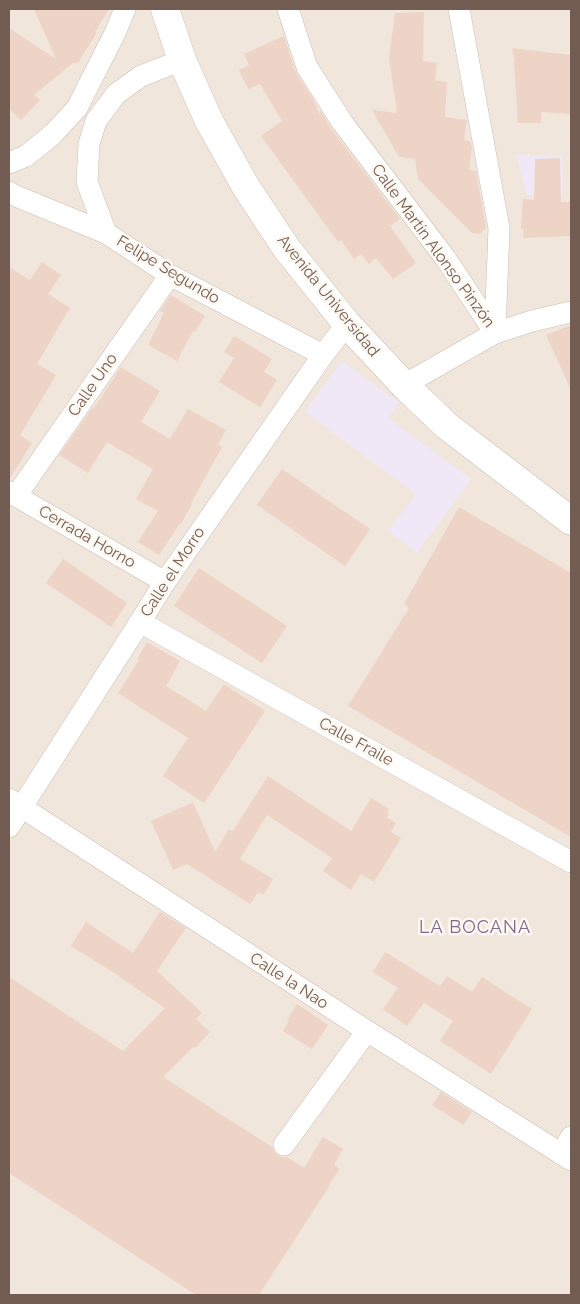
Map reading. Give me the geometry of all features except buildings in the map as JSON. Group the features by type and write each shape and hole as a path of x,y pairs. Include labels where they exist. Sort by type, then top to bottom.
{"main road":[{"name":"Avenida Universidad","path":"165,9 182,60 209,121 246,187 288,249 348,324 404,385 448,426 571,521"}],"street":[{"path":"9,163 26,156 53,134 77,108 125,9"},
{"name":"Calle Martín Alonso Pinzón","path":"288,9 307,67 342,122 446,259 495,333"},
{"name":"Calle Martín Alonso Pinzón","path":"459,9 499,228 495,333"},
{"path":"106,233 88,182 89,144 96,121 116,94 141,76 182,60"},
{"path":"77,108 96,121"},
{"name":"Felipe Segundo","path":"11,198 106,233 170,275 323,355"},
{"name":"Calle Uno","path":"12,494 170,275"},
{"path":"404,385 495,333 532,321 571,312"},
{"name":"Calle el Morro","path":"9,826 15,803 140,622 165,582 323,355 348,324"},
{"name":"Cerrada Horno","path":"12,494 165,582"},
{"name":"Calle Fraile","path":"140,622 571,862"},
{"name":"Calle la Nao","path":"15,803 367,1031 568,1150"},
{"path":"284,1145 367,1031"}],"shaded area":[{"path":"9,9 571,9 571,1295 9,1295"},
{"path":"516,155 562,155 563,196 527,195"},
{"path":"342,361 399,402 388,418 471,479 417,553 388,531 416,494 305,412"}],"district":[{"name":"LA BOCANA","path":"475,928"}]}
